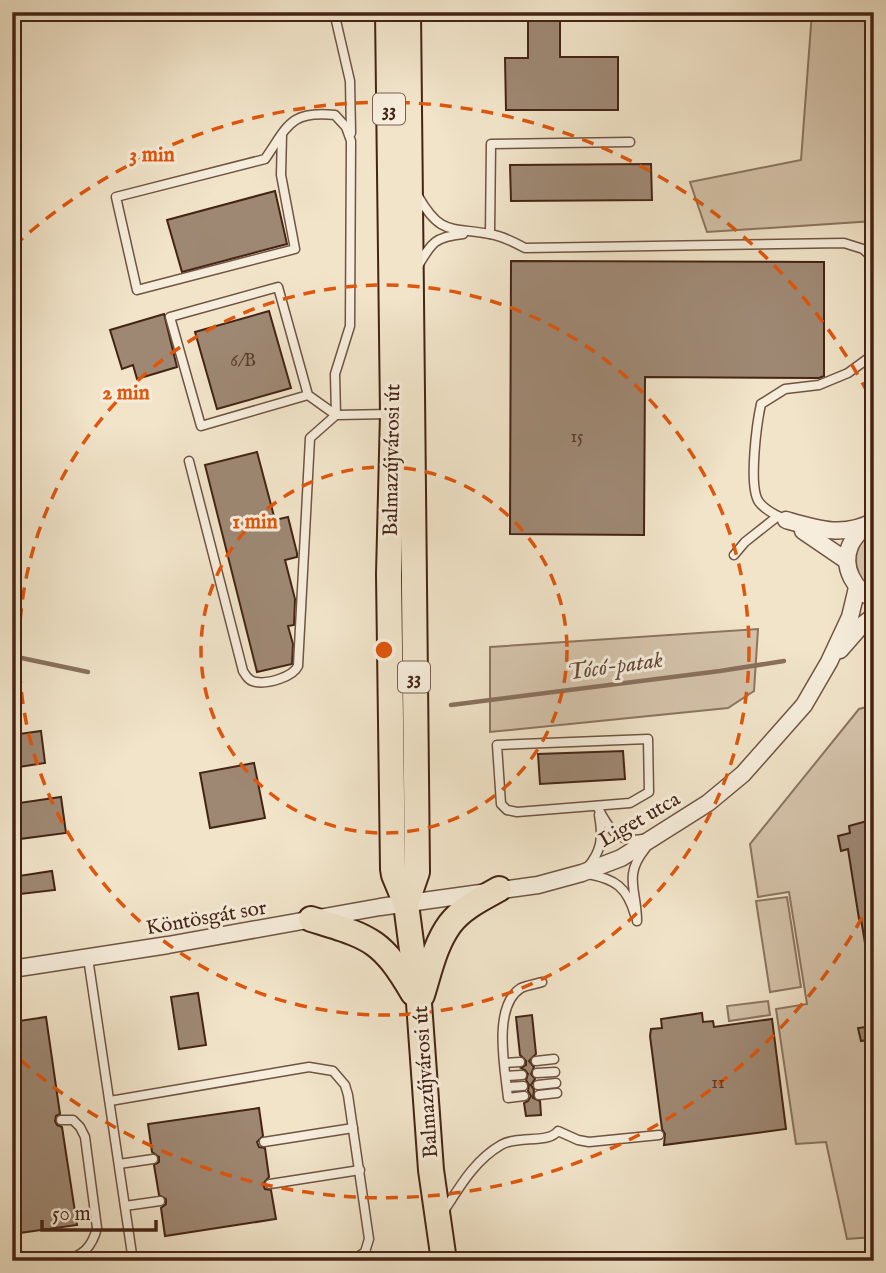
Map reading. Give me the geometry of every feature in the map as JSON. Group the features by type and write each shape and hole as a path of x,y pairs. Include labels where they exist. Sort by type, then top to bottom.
{"main road":[{"name":"Balmazújvárosi út","path":"388,12 393,414 389,574 393,869 406,904 419,1003 431,1170 444,1261"},
{"name":"Balmazújvárosi út","path":"406,904 417,872 408,12"},
{"path":"419,1003 431,966 450,924 472,904 499,889"},
{"path":"311,919 374,941 396,962 419,1003"}],"street":[{"path":"782,518 827,531 871,523"},
{"path":"782,518 847,561"},
{"path":"871,523 849,547 847,561 857,588 874,599"},
{"name":"Liget utca","path":"406,904 538,885 582,873 621,858 708,803 743,774 804,705 829,662 850,617 857,588"},
{"name":"Liget utca","path":"829,662 861,626 874,616"},
{"name":"Köntösgát sor","path":"12,969 406,904"}],"lane":[{"path":"189,461 243,671 247,677 258,682 290,676 298,666 302,622 310,438 336,415 335,374 350,326 351,81 334,12"},
{"path":"282,134 281,175 295,249 138,290 116,197 265,159 282,134 292,120 315,113 335,114 346,127 351,141"},
{"path":"490,234 491,144 630,142"},
{"path":"411,183 428,215 444,227 490,234 525,248 844,243 863,249 874,259"},
{"path":"412,278 433,242 442,236 473,232"},
{"path":"308,395 201,426 170,317 278,287 308,395 336,415 393,414"},
{"path":"734,555 745,542 782,518 764,507 754,493 756,426 761,404 785,389 819,386 848,373 874,354"},
{"path":"648,739 649,792 630,803 597,806 507,810 501,804 497,746 648,739"},
{"path":"597,806 608,828 621,838 636,840 656,836"},
{"path":"597,806 602,839 598,853 582,873 611,880 622,887 637,921 631,871 636,860 656,836"},
{"path":"88,958 133,1261"},
{"path":"524,1096 508,1098 504,1012 510,999 522,988 542,982"},
{"path":"536,1061 554,1059"},
{"path":"505,1063 520,1062"},
{"path":"110,1101 309,1067 333,1071 345,1085 369,1239 365,1252 356,1258 339,1261"},
{"path":"537,1073 555,1072"},
{"path":"506,1076 522,1074"},
{"path":"538,1085 557,1088 539,1095"},
{"path":"507,1087 523,1086"},
{"path":"61,1120 73,1120 85,1138 97,1228 88,1249 64,1261"},
{"path":"264,1142 353,1128"},
{"path":"438,1221 468,1174 482,1158 512,1140 544,1138 554,1135 558,1130 578,1140 589,1142 659,1135"},
{"path":"119,1164 153,1159"},
{"path":"270,1184 360,1170"},
{"path":"125,1206 160,1201"}],"shaded area":[{"path":"812,12 874,12 874,221 707,232 690,182 801,160"},
{"path":"874,530 874,591 861,577 856,560 860,544"},
{"path":"758,629 754,691 728,708 490,732 490,647"},
{"path":"874,705 874,1237 847,1239 826,1142 796,1144 776,1009 807,1004 789,892 758,897 750,844 859,709"},
{"path":"787,897 801,987 770,992 756,901"},
{"path":"768,1001 770,1015 729,1021 727,1006"}],"building":[{"path":"528,12 560,12 560,57 618,57 618,110 506,110 505,58 528,58"},
{"path":"651,164 652,200 511,201 510,165"},
{"path":"275,191 287,244 182,272 167,220"},
{"path":"511,261 824,262 824,376 645,377 644,535 510,534"},
{"path":"269,311 291,388 217,409 195,332"},
{"path":"164,314 177,367 137,379 133,365 122,369 110,330"},
{"path":"257,452 275,520 288,517 297,557 285,560 295,599 294,625 288,626 293,644 292,664 257,672 205,465"},
{"path":"41,731 45,763 12,768 12,735"},
{"path":"623,751 625,779 540,784 538,754"},
{"path":"254,763 265,818 210,828 200,773"},
{"path":"61,797 66,833 12,840 12,804"},
{"path":"874,819 874,955 867,955 848,849 841,851 838,836 850,833 849,826"},
{"path":"52,871 55,890 12,895 12,877"},
{"path":"198,993 206,1045 179,1049 171,997"},
{"path":"702,1013 703,1022 713,1021 714,1027 772,1019 786,1129 664,1145 665,1134 662,1129 651,1029 662,1028 661,1019"},
{"path":"532,1015 536,1054 529,1061 534,1067 531,1074 535,1079 531,1085 534,1090 533,1098 540,1101 541,1115 526,1116 524,1103 531,1096 526,1080 528,1074 521,1068 526,1065 526,1061 520,1055 516,1017"},
{"path":"46,1017 60,1114 55,1121 62,1127 77,1225 12,1234 12,1022"},
{"path":"874,1026 874,1039 861,1041 858,1028"},
{"path":"259,1108 263,1136 257,1142 259,1147 265,1148 269,1177 263,1184 265,1189 271,1190 276,1219 165,1236 161,1208 166,1204 166,1199 159,1195 154,1165 159,1162 159,1157 152,1152 148,1124"}],"waterway":[{"path":"12,656 88,672"},
{"name":"Tócó-patak","path":"451,705 784,661"}],"railway":[{"path":"12,21 39,12"}]}
